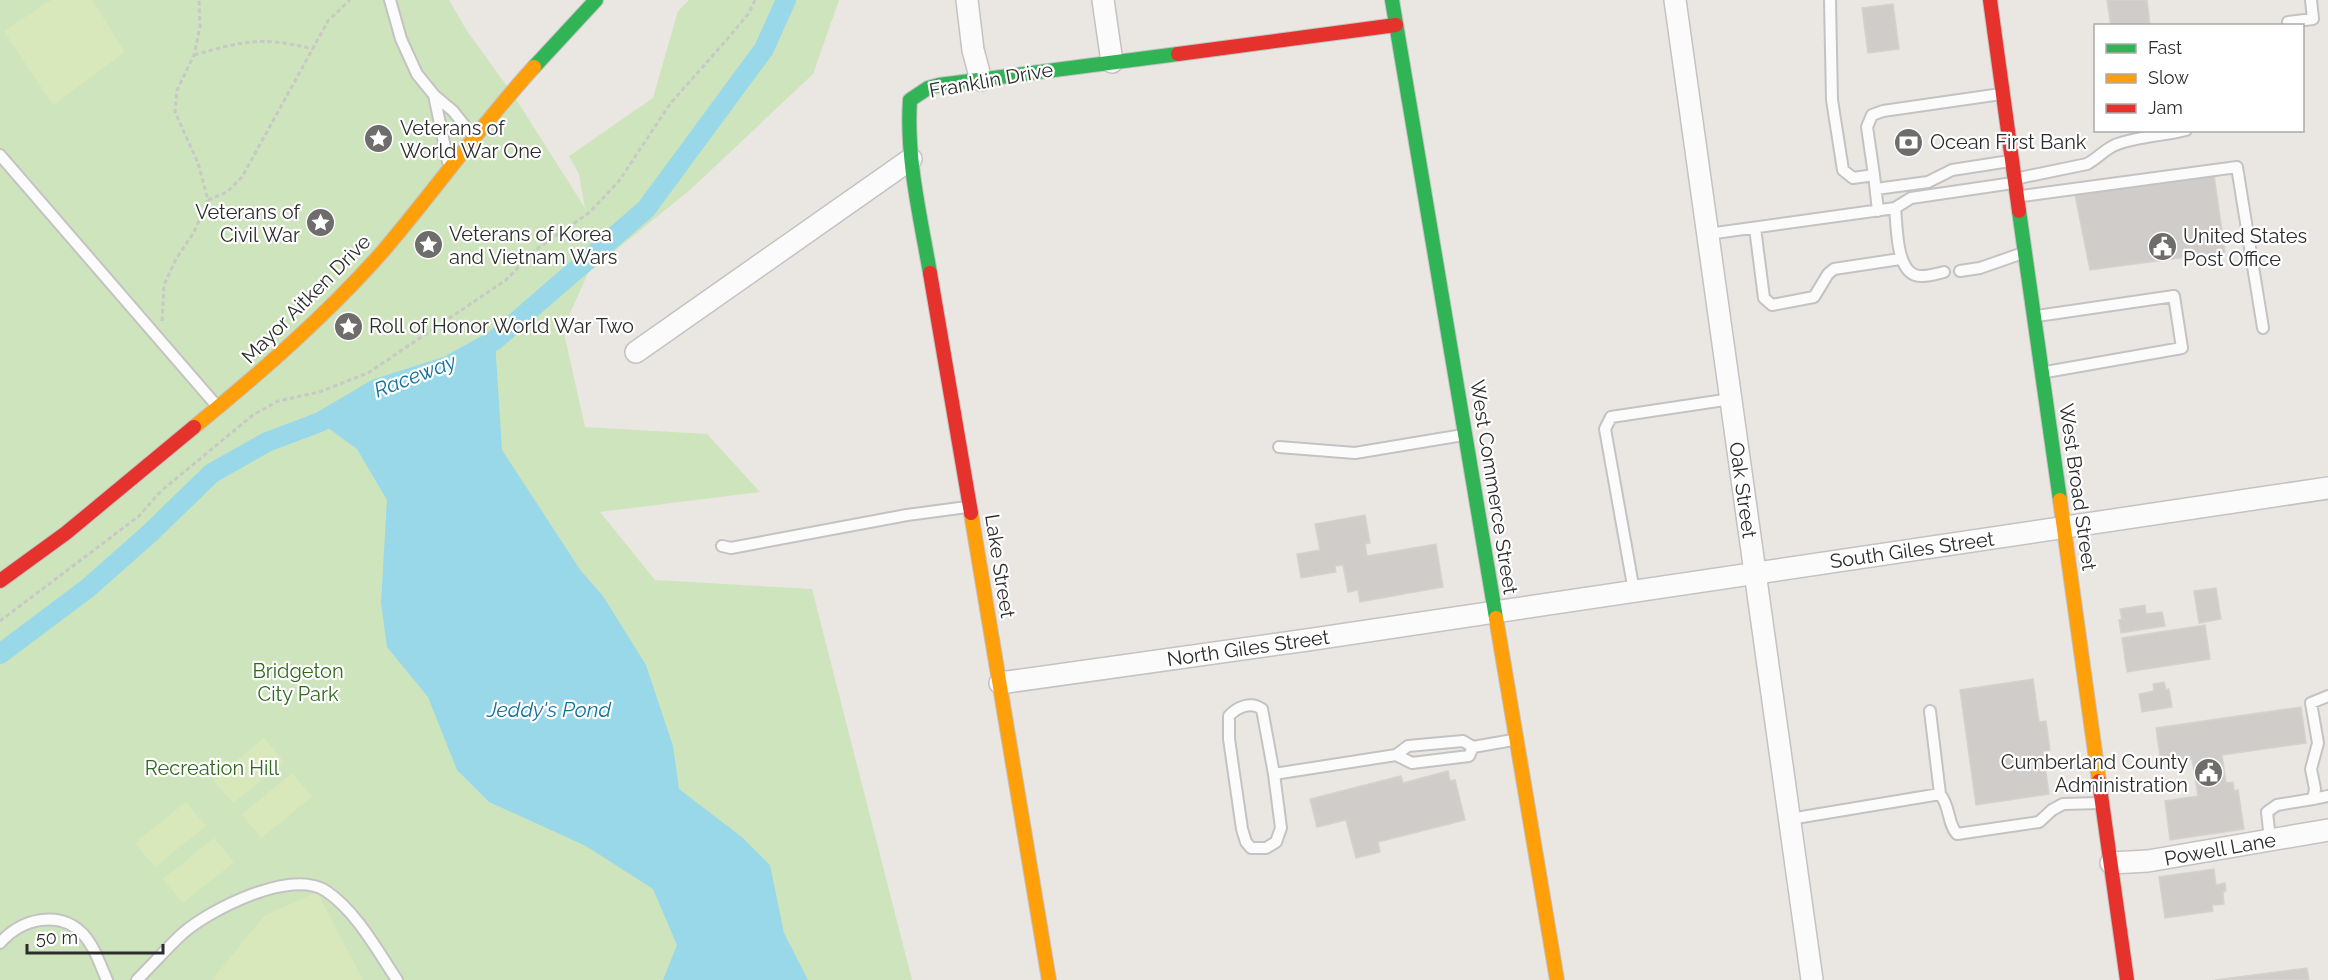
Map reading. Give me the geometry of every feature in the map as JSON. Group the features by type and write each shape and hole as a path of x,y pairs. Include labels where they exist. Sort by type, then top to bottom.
{"main road":[{"name":"Mayor Aitken Drive","path":"0,581 66,533 249,382 341,295 383,251 523,79 596,0"},
{"name":"West Commerce Street","path":"1395,0 1396,25 1557,980"},
{"name":"West Broad Street","path":"1990,0 2127,980"},
{"name":"Franklin Drive","path":"911,159 908,132 910,100 928,88 1396,25"},
{"name":"Lake Street","path":"911,159 1049,980"}],"street":[{"path":"967,0 973,50 981,80"},
{"path":"1103,0 1112,62"},
{"name":"Oak Street","path":"1675,0 1812,980"},
{"path":"636,352 911,159"},
{"name":"South Giles Street","path":"1496,612 2328,488"},
{"name":"North Giles Street","path":"1000,683 1496,612"},
{"name":"Powell Lane","path":"2111,863 2148,861 2328,830"}],"lane":[{"path":"390,0 401,39 413,65 434,95 453,111 475,138"},
{"path":"1830,0 1832,100 1843,170 1852,178 1874,175"},
{"path":"2288,24 2288,22 2313,19 2311,0"},
{"path":"1878,211 1867,127 1872,115 1883,111 2004,94"},
{"path":"434,95 449,169"},
{"path":"2017,186 2087,164 2095,160 2103,151 2117,144 2176,132"},
{"path":"0,155 219,407"},
{"path":"1876,189 1928,182 1952,170 2014,161"},
{"path":"1708,234 1895,208 1911,198 2017,186 2237,167 2263,328"},
{"path":"1895,208 1900,259 1914,275 1944,273"},
{"path":"1755,228 1764,298 1772,305 1814,297 1828,274 1834,269 1900,259"},
{"path":"1960,271 1980,268 2026,252"},
{"path":"2035,316 2174,296 2182,348 2043,372"},
{"path":"1634,591 1605,429 1611,417 1731,399"},
{"path":"1279,447 1355,453 1466,435"},
{"path":"722,546 731,548 907,515 970,507"},
{"path":"2313,800 2315,789 2312,769 2323,743 2311,703 2328,696"},
{"path":"1248,706 1258,706 1262,709 1274,774 1281,828 1276,842 1266,848 1251,848 1246,842 1242,829 1229,739 1229,716 1234,711 1248,706"},
{"path":"1930,711 1940,794 1948,804 1953,829 1957,834 2039,822 2063,804 2102,803"},
{"path":"1274,774 1396,755 1408,746 1463,741 1473,747 1517,739"},
{"path":"1443,743 1445,759"},
{"path":"1396,755 1412,763 1469,756 1473,747"},
{"path":"1790,819 1940,794"},
{"path":"2270,839 2267,812 2277,805 2328,796"},
{"path":"137,980 184,933 227,906 261,890 300,885 323,889 344,906 397,980"},
{"path":"0,943 8,933 26,924 45,919 64,922 82,934 95,953 107,980"}],"path":[{"path":"161,341 164,285 176,259 194,232 208,200 198,163 175,112 177,90 195,55 200,27 199,0"},
{"path":"208,200 227,192 242,177 328,21 350,0"},
{"path":"0,621 139,516 161,491 253,414 278,401 319,392 368,373 506,280 534,251 590,212 619,181 670,104 749,13 755,0"},
{"path":"195,55 247,42 266,40 313,49"}],"green space":[{"name":"Bridgeton City Park","path":"0,0 449,0 467,31 512,93 585,208 579,174 569,156 653,98 678,11 689,0 839,0 813,74 691,189 588,273 563,329 585,427 707,434 760,492 600,512 655,580 812,589 912,980 0,980"},
{"path":"51,0 92,0 125,52 53,105 4,31"},
{"path":"264,738 284,762 233,803 213,780"},
{"path":"292,773 312,797 261,838 242,814"},
{"path":"186,802 206,826 155,867 135,843"},
{"path":"214,838 234,862 183,903 163,879"},
{"path":"317,892 363,980 212,980 264,916"}],"water":[{"name":"Jeddy's Pond","path":"495,340 502,450 581,571 603,596 646,665 673,746 679,789 743,838 770,865 784,933 808,980 663,980 677,945 653,889 586,846 489,802 457,770 428,697 387,647 381,603 387,500 357,449 320,422 376,389 448,366"}],"building":[{"path":"2107,0 2147,0 2150,24 2111,24"},
{"path":"1893,4 1899,49 1868,53 1862,8"},
{"path":"2214,175 2225,252 2090,270 2075,195"},
{"path":"1365,515 1370,543 1365,544 1367,556 1436,544 1443,587 1360,602 1358,590 1348,592 1343,565 1335,566 1336,572 1301,578 1297,554 1320,550 1315,524"},
{"path":"2216,588 2221,619 2199,623 2194,591"},
{"path":"2145,605 2146,614 2162,612 2165,626 2121,633 2120,609"},
{"path":"2205,625 2210,659 2127,672 2122,638"},
{"path":"2033,679 2039,722 2046,721 2050,750 2043,751 2049,794 1976,805 1960,690"},
{"path":"2164,682 2166,690 2169,689 2172,707 2142,712 2139,694 2154,691 2153,684"},
{"name":"Cumberland County Administration","path":"2301,707 2306,743 2222,755 2226,783 2233,782 2234,791 2238,790 2244,829 2170,840 2165,801 2198,796 2192,759 2161,763 2156,728"},
{"path":"1448,771 1450,781 1455,780 1465,820 1378,842 1380,852 1356,858 1346,820 1317,827 1310,799 1401,776 1403,783"},
{"path":"2214,869 2216,885 2225,883 2224,904 2212,905 2213,911 2165,918 2159,877"},
{"path":"2307,968 2309,980 2215,980"}],"waterway":[{"name":"Raceway","path":"0,654 88,588 149,534 212,473 267,442 320,422 376,389 448,366 495,340 646,209 764,49 786,0"}],"traffic: fast":[{"path":"534,67 596,0"},
{"path":"1392,0 1496,618"},
{"path":"930,273 912,165 910,100 928,88 939,85 1178,54"},
{"path":"2019,211 2060,500"}],"traffic: slow":[{"path":"194,427 293,342 362,274 534,67"},
{"path":"2060,500 2099,781"},
{"path":"971,513 1049,980"},
{"path":"1496,618 1557,980"}],"traffic: jam":[{"path":"1990,0 2019,211"},
{"path":"1178,54 1396,25"},
{"path":"930,273 971,513"},
{"path":"0,581 66,533 194,427"},
{"path":"2099,781 2127,980"}],"place":[{"name":"Veterans of World War One","path":"379,139"},
{"name":"Ocean First Bank","path":"1909,142"},
{"name":"Veterans of Civil War","path":"321,223"},
{"name":"Veterans of Korea and Vietnam Wars","path":"428,245"},
{"name":"United States Post Office","path":"2162,247"},
{"name":"Roll of Honor World War Two","path":"348,326"},
{"name":"Cumberland County Administration","path":"2209,773"}],"park label":[{"name":"Recreation Hill","path":"212,768"}]}
